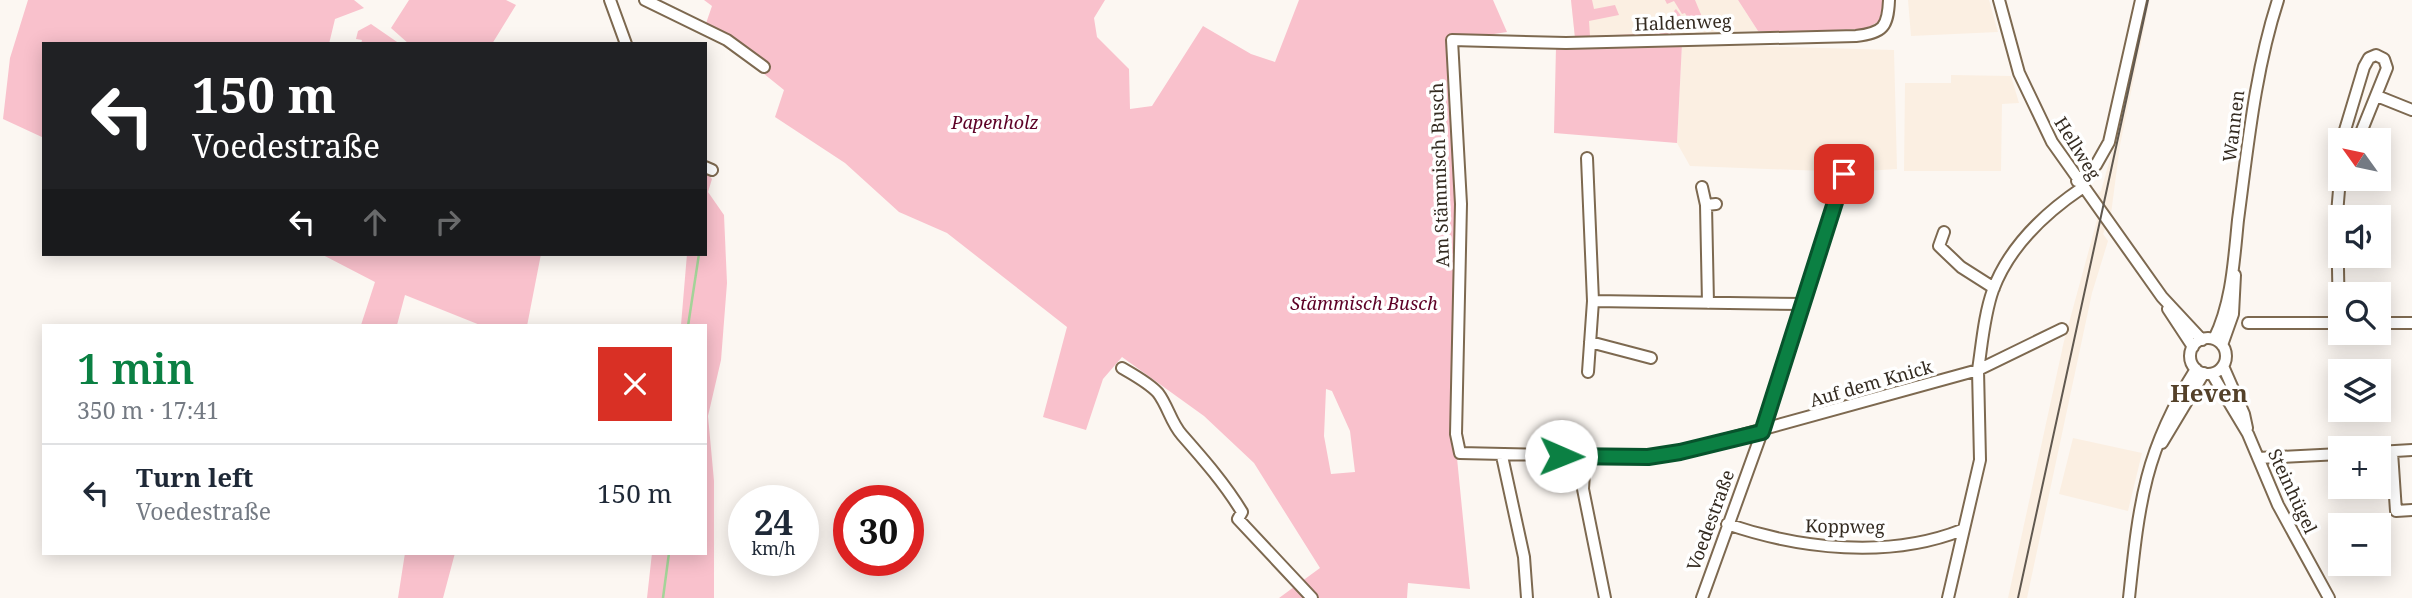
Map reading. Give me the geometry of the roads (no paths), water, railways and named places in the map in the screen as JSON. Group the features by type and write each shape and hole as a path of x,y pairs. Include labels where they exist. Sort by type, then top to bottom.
{"street":[{"path":"610,0 625,42"},
{"path":"645,0 727,40 764,67"},
{"name":"Haldenweg","path":"1452,40 1566,43 1856,36 1877,34 1883,30 1889,17 1889,0"},
{"name":"Hellweg","path":"1999,0 2028,95 2052,142 2079,184 2197,343"},
{"path":"1948,598 1980,460 1978,370 1994,288 2036,225 2096,166 2109,142 2141,0"},
{"name":"Wannen","path":"2218,342 2235,259 2255,89 2278,0"},
{"name":"Am Stämmisch Busch","path":"1452,40 1461,204 1456,434"},
{"path":"2346,128 2364,66 2369,58 2376,55 2384,59 2387,68 2363,128"},
{"path":"2377,96 2412,110"},
{"path":"1587,158 1593,301 1588,372"},
{"name":"Voedestraße","path":"1702,598 1762,432 1844,174"},
{"path":"1702,187 1711,205 1708,303"},
{"path":"2339,191 2339,282"},
{"path":"1944,232 1939,246 1961,267 1994,288"},
{"path":"1593,301 1804,304"},
{"path":"2248,323 2328,323"},
{"path":"2391,323 2412,323"},
{"name":"Auf dem Knick","path":"1456,434 1460,453 1645,457 1680,452 1762,432 1978,370 2062,329"},
{"path":"1590,341 1651,358"},
{"path":"2129,598 2139,509 2150,464 2174,403 2204,372 2223,366 2226,355 2218,342 2197,343 2191,358 2204,372"},
{"name":"Steinhügel","path":"2223,366 2278,505 2329,598"},
{"path":"1122,368 1157,392 1172,422 1212,468 1225,491 1236,501 1242,512 1238,519 1312,598"},
{"name":"Steinhügel","path":"2204,372 2248,434"},
{"path":"2412,450 2392,452 2396,511 2412,510"},
{"path":"2258,458 2328,455"},
{"path":"1502,456 1524,557 1527,598"},
{"path":"1585,456 1583,489 1605,598"},
{"name":"Koppweg","path":"1727,524 1763,536 1793,542 1850,547 1895,545 1943,538 1962,530"}],"waterway":[{"path":"688,324 699,256"},
{"path":"663,598 669,555"}],"tram line":[{"path":"2018,598 2148,0"}],"district":[{"name":"Heven","path":"2209,392"}],"park label":[{"name":"Papenholz","path":"995,122"},
{"name":"Stämmisch Busch","path":"1364,303"}]}
